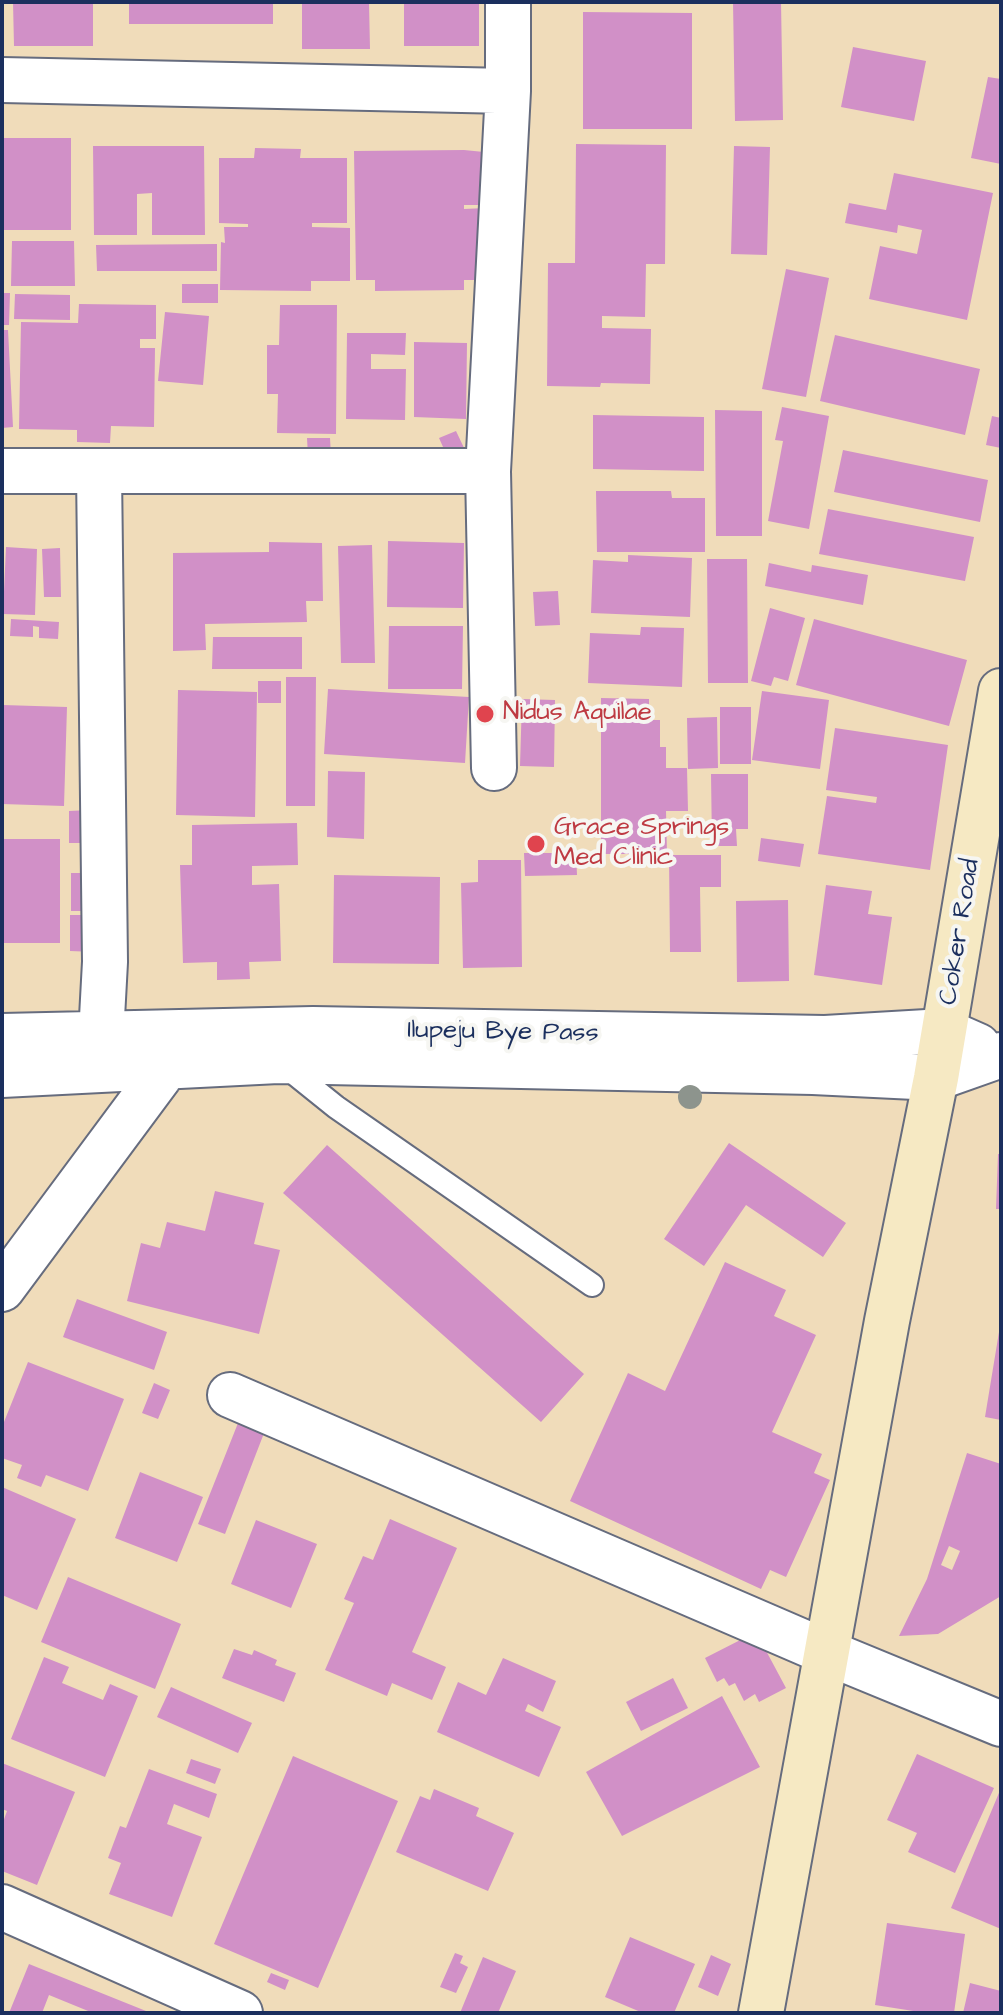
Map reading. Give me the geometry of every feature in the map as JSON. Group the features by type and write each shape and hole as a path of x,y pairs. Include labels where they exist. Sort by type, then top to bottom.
{"main road":[{"name":"Coker Road","path":"761,2013 826,1652 936,1078 1001,691"}],"street":[{"path":"494,768 488,471 508,91 508,2"},
{"path":"2,80 508,91"},
{"path":"2,471 488,471"},
{"path":"99,472 105,962 101,1036"},
{"name":"Ilupeju Bye Pass","path":"2,1075 313,1029 825,1038 944,1031 1000,1055"},
{"name":"Ilupeju Bye Pass","path":"2,1036 101,1036 175,1050 278,1061 813,1072 936,1078 1000,1055"},
{"path":"2,1289 175,1050"},
{"path":"230,1395 826,1652 1001,1724"},
{"path":"2,1907 240,2013"}],"lane":[{"path":"278,1061 336,1107 592,1285"}],"building":[{"path":"13,2 93,2 93,46 14,46"},
{"path":"129,2 273,2 273,24 129,24"},
{"path":"302,2 369,2 370,49 302,49"},
{"path":"404,2 479,2 479,46 404,46"},
{"path":"733,2 781,2 783,120 735,121"},
{"path":"583,12 692,13 692,129 583,129"},
{"path":"853,47 926,61 914,121 841,107"},
{"path":"988,77 1001,79 1001,164 971,158"},
{"path":"2,138 71,138 71,230 2,230"},
{"path":"576,144 666,145 665,264 646,264 645,317 602,316 602,328 651,329 650,384 547,386 548,263 575,263"},
{"path":"93,146 204,146 205,235 152,235 152,193 137,194 137,235 94,235"},
{"path":"734,146 770,147 767,255 731,254"},
{"path":"255,148 301,149 300,158 347,158 347,223 312,223 312,227 350,228 350,281 311,281 311,291 220,290 224,227 248,227 248,224 219,223 219,158 254,158"},
{"path":"354,151 484,152 485,205 464,205 464,209 485,208 485,280 464,280 464,290 375,291 375,280 356,280"},
{"path":"894,173 993,193 967,320 869,299 880,246 917,254 922,230 898,225 897,233 845,223 849,203 886,210"},
{"path":"12,241 74,241 75,286 11,286"},
{"path":"217,244 217,271 97,271 96,245"},
{"path":"786,269 829,278 806,397 762,389"},
{"path":"182,284 218,284 218,303 182,303"},
{"path":"2,293 10,293 9,325 2,325"},
{"path":"15,294 70,295 70,320 14,319"},
{"path":"79,304 156,305 156,339 140,339 140,348 155,348 154,427 111,426 110,443 77,442 77,430 19,429 21,322 78,323"},
{"path":"280,305 337,305 336,434 277,433 278,394 267,394 267,345 279,345"},
{"path":"165,312 209,316 203,385 158,381"},
{"path":"2,330 8,330 13,427 2,428"},
{"path":"347,333 406,333 405,355 371,354 371,369 406,369 405,420 346,419"},
{"path":"835,335 980,369 965,435 820,401"},
{"path":"414,342 467,343 466,419 414,417"},
{"path":"782,407 829,416 809,529 768,521 783,441 775,440"},
{"path":"715,410 762,411 762,536 716,536"},
{"path":"593,415 704,417 704,471 593,469"},
{"path":"992,416 1001,418 1001,448 986,445"},
{"path":"456,431 465,450 448,458 439,438"},
{"path":"307,438 330,438 331,456 308,456"},
{"path":"843,450 988,480 980,522 834,492"},
{"path":"596,491 671,491 672,498 705,498 705,552 597,552"},
{"path":"828,509 974,537 965,581 819,554"},
{"path":"388,541 464,543 463,608 387,607"},
{"path":"269,542 322,543 323,601 306,601 307,622 205,624 206,650 173,651 173,553 269,552"},
{"path":"372,545 375,663 341,663 338,546"},
{"path":"6,547 37,549 35,615 3,614"},
{"path":"60,548 61,597 44,597 42,549"},
{"path":"628,555 692,558 690,617 591,613 593,560 628,562"},
{"path":"707,559 747,559 748,683 708,683"},
{"path":"769,563 811,572 812,565 868,575 863,605 765,586"},
{"path":"558,591 560,625 535,626 533,592"},
{"path":"770,608 805,618 788,681 774,677 771,686 751,681"},
{"path":"11,619 59,622 58,639 39,638 39,627 33,626 33,637 10,636"},
{"path":"814,619 967,660 949,726 796,685"},
{"path":"389,626 463,626 462,689 388,689"},
{"path":"641,627 684,628 682,687 588,683 590,633 640,635"},
{"path":"213,637 302,637 302,669 212,669"},
{"path":"286,677 316,677 315,806 286,806"},
{"path":"258,681 281,681 281,703 258,703"},
{"path":"328,689 469,697 465,763 324,754"},
{"path":"178,690 257,692 255,817 176,815"},
{"path":"762,691 829,700 820,769 752,760"},
{"path":"601,698 649,699 649,720 660,720 660,747 666,747 666,768 687,768 688,811 666,811 667,854 601,854"},
{"path":"522,699 555,700 554,767 520,766"},
{"path":"3,705 67,707 64,806 2,804"},
{"path":"720,707 751,707 751,764 720,764"},
{"path":"717,717 718,768 688,769 687,718"},
{"path":"835,728 948,745 930,870 818,854 827,796 876,803 877,797 826,790"},
{"path":"328,771 365,772 364,839 327,837"},
{"path":"711,774 748,774 748,829 736,829 737,846 712,846"},
{"path":"90,810 90,843 69,843 69,811"},
{"path":"297,823 298,865 252,866 252,885 279,884 281,961 249,962 250,979 217,980 217,962 183,963 180,865 192,865 192,825"},
{"path":"761,838 804,844 800,867 758,861"},
{"path":"2,839 60,839 60,943 2,943"},
{"path":"524,853 576,853 577,875 525,876"},
{"path":"669,855 721,855 721,887 700,887 701,952 670,952"},
{"path":"478,860 521,860 522,967 463,968 461,883 478,882"},
{"path":"71,873 95,873 95,911 71,911"},
{"path":"334,875 440,877 439,964 333,963"},
{"path":"826,885 872,891 868,914 892,917 882,985 814,975"},
{"path":"788,900 789,981 737,982 736,901"},
{"path":"70,915 95,915 95,952 70,951"},
{"path":"729,1143 846,1223 823,1257 746,1205 704,1266 664,1239"},
{"path":"327,1145 584,1374 541,1422 283,1193"},
{"path":"998,1154 1001,1154 1001,1209 996,1209"},
{"path":"215,1191 264,1203 254,1244 280,1250 259,1334 127,1301 141,1243 160,1248 167,1222 205,1231"},
{"path":"725,1262 786,1290 774,1316 816,1335 772,1432 822,1454 814,1473 830,1480 786,1577 770,1570 761,1589 570,1501 628,1373 665,1391"},
{"path":"77,1299 167,1332 154,1370 63,1337"},
{"path":"1001,1332 1001,1420 985,1417"},
{"path":"28,1362 124,1399 88,1491 46,1475 41,1487 17,1478 22,1465 2,1458 2,1427"},
{"path":"154,1383 170,1390 158,1419 142,1413"},
{"path":"240,1418 266,1428 225,1534 198,1524"},
{"path":"967,1453 1001,1464 1001,1596 938,1634 899,1636 927,1579","holes":["949,1546 960,1551 952,1570 941,1565"]},
{"path":"140,1472 203,1497 177,1562 115,1538"},
{"path":"2,1487 76,1519 37,1610 2,1595"},
{"path":"390,1519 457,1548 412,1652 446,1667 432,1700 392,1683 387,1696 325,1670 354,1603 344,1599 363,1556 373,1560"},
{"path":"256,1520 317,1544 291,1608 231,1584"},
{"path":"68,1577 181,1624 155,1689 41,1642"},
{"path":"756,1632 786,1688 759,1702 755,1694 744,1701 735,1683 729,1686 724,1678 717,1682 705,1658"},
{"path":"234,1649 252,1655 254,1650 277,1660 275,1665 296,1673 284,1702 222,1678"},
{"path":"44,1657 69,1667 62,1683 103,1700 110,1684 138,1696 105,1777 11,1739"},
{"path":"503,1658 556,1681 543,1712 528,1704 525,1711 561,1727 539,1777 437,1732 458,1682 486,1695"},
{"path":"673,1678 688,1708 641,1731 626,1702"},
{"path":"171,1687 252,1723 238,1753 157,1717"},
{"path":"722,1696 760,1767 622,1836 586,1772"},
{"path":"917,1754 994,1788 955,1873 908,1852 917,1833 887,1820"},
{"path":"293,1756 398,1801 318,1988 214,1944"},
{"path":"191,1759 221,1769 215,1784 186,1773"},
{"path":"2,1763 75,1792 37,1885 2,1871 2,1825 7,1811 2,1809"},
{"path":"149,1769 217,1794 209,1818 174,1804 167,1824 202,1837 172,1917 109,1894 121,1863 108,1858 120,1826 126,1828"},
{"path":"1001,1788 1001,1929 951,1908"},
{"path":"434,1789 479,1808 476,1816 514,1833 488,1891 396,1852 420,1796 430,1800"},
{"path":"887,1923 965,1934 954,2013 926,2013 875,2005"},
{"path":"630,1937 695,1964 674,2013 643,2013 605,1997"},
{"path":"455,1953 463,1956 460,1963 468,1967 456,1993 440,1987"},
{"path":"711,1955 731,1964 718,1996 698,1987"},
{"path":"483,1957 516,1971 498,2013 460,2013"},
{"path":"29,1964 151,2013 93,2013 49,1995 42,2013 9,2013"},
{"path":"271,1973 289,1980 285,1990 267,1982"},
{"path":"970,1983 1001,1991 1001,2013 963,2013"}],"place":[{"name":"Nidus Aquilae","path":"485,714"},
{"name":"Grace Springs Med Clinic","path":"536,844"}]}
